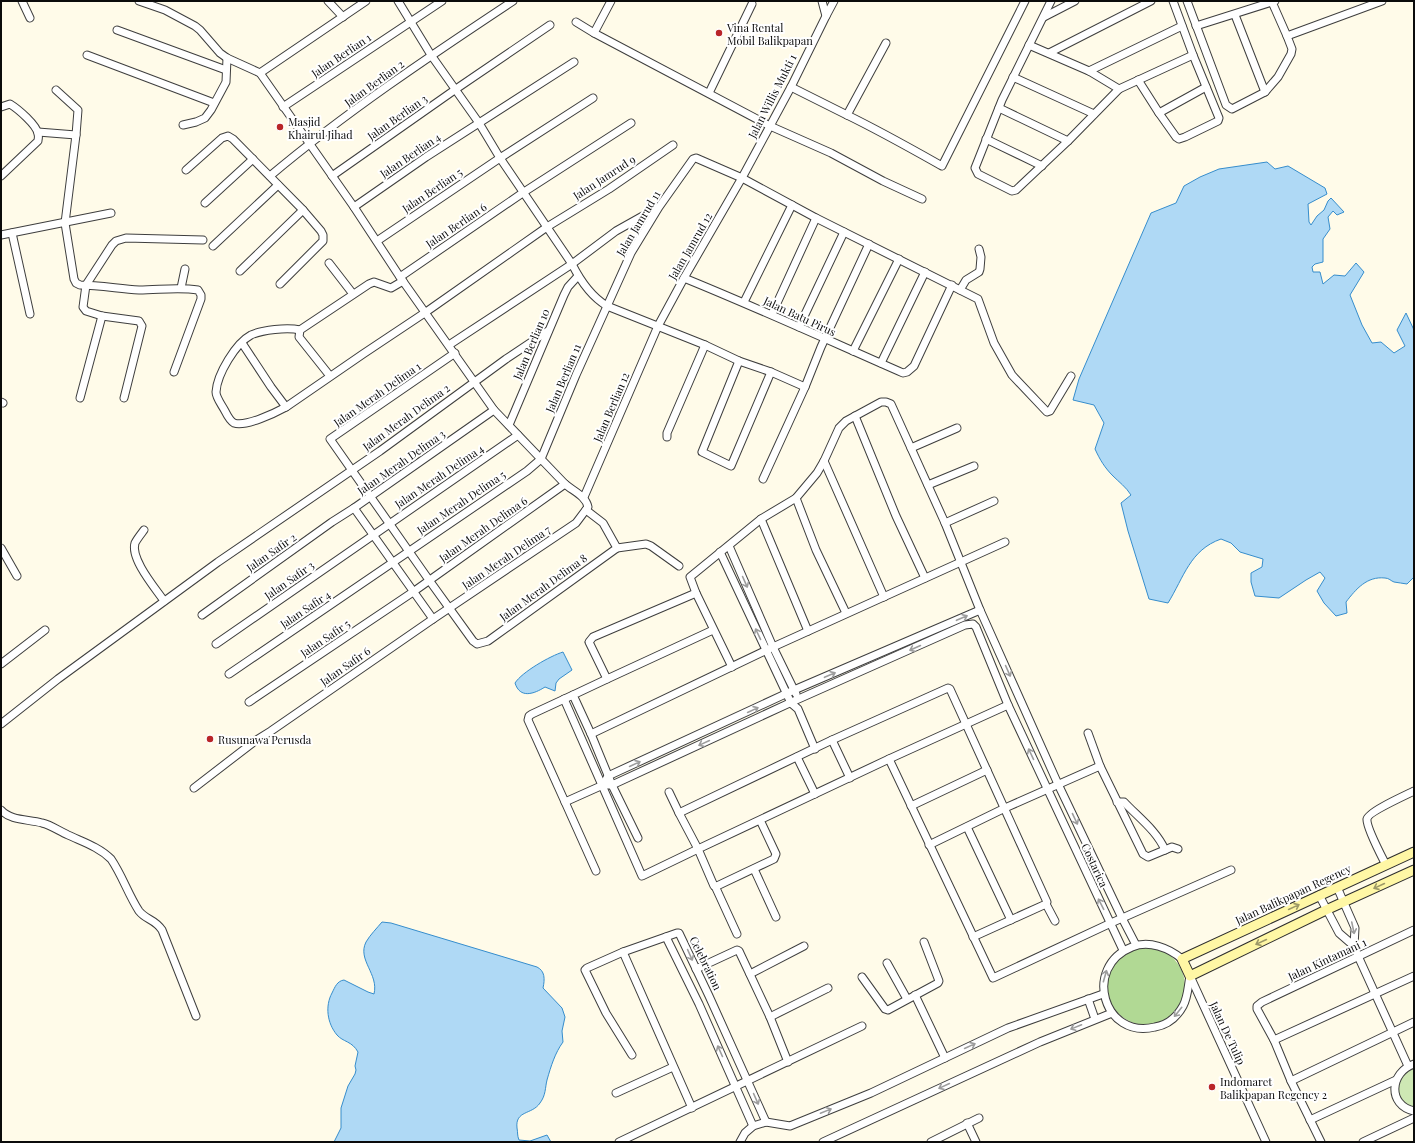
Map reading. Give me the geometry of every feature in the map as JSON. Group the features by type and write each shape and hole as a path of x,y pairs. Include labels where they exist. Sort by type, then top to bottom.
{"street":[{"path":"22,1 30,18"},
{"path":"139,1 165,10 195,26 220,53 227,58 260,73 494,410 565,484 584,497 587,503 586,509 603,524 617,548 646,544 679,566"},
{"path":"328,1 343,17"},
{"path":"260,73 366,1"},
{"path":"398,1 431,55 479,123 500,158 572,264 578,276 599,301 607,306 805,387"},
{"name":"Jalan Berlian 1","path":"283,107 442,1"},
{"name":"Jalan Berlian 2","path":"270,176 309,143 431,55 513,1"},
{"path":"594,33 611,1"},
{"path":"822,1 826,16"},
{"name":"Jalan Willis Mukti 1","path":"743,177 834,1"},
{"path":"791,86 894,138 942,166 1025,1"},
{"path":"1051,1 1013,77 975,168 978,174 1012,191 1019,188 1120,89 1193,55"},
{"path":"1044,17 1075,1"},
{"path":"1049,53 1151,1"},
{"path":"1138,80 1159,113 1179,139 1218,121 1219,115 1193,55 1173,1"},
{"path":"1187,1 1196,26 1226,106 1232,109 1265,92 1278,77 1291,54 1292,49 1273,2 1196,26"},
{"path":"1287,36 1382,1"},
{"path":"709,93 752,4"},
{"path":"1234,15 1265,92"},
{"path":"576,22 770,126 830,153 883,182 922,199"},
{"name":"Jalan Berlian 3","path":"332,176 550,25"},
{"path":"1089,71 1182,26"},
{"path":"117,30 226,70"},
{"path":"847,115 886,43"},
{"path":"1029,45 1089,71 1120,89"},
{"path":"87,55 214,102"},
{"path":"183,125 205,118 226,82 227,58"},
{"name":"Jalan Berlian 4","path":"354,207 426,157 574,62"},
{"path":"1013,77 1094,114"},
{"path":"1159,113 1206,87"},
{"path":"56,90 78,110 65,223 76,283 80,285 120,289 142,290 181,288 198,290 201,295 174,372"},
{"name":"Jalan Berlian 5","path":"377,241 500,158 593,98"},
{"path":"1,107 10,104 16,108 36,128 38,132 38,141 1,176"},
{"path":"999,108 1068,141"},
{"name":"Jalan Berlian 6","path":"300,330 369,284 374,282 391,288 524,192 631,123"},
{"path":"38,132 76,135"},
{"path":"186,170 222,138 228,136 233,139 270,176 321,231 323,235 322,241 280,284"},
{"path":"986,139 1042,166"},
{"name":"Jalan Jamrud 9","path":"242,343 233,353 222,370 216,392 220,403 231,422 235,423 245,423 286,407 426,312 547,227 609,189 673,145"},
{"name":"Jalan Jamrud 11","path":"607,306 631,252 659,207 691,161 696,158 743,177"},
{"path":"205,203 253,159"},
{"path":"743,177 844,232 952,285 962,286 978,299 994,343 1012,375 1047,412 1050,411 1071,376"},
{"name":"Jalan Jamrud 12","path":"658,326 684,278 743,177"},
{"path":"213,246 278,185"},
{"path":"744,302 792,205"},
{"path":"449,345 572,264 616,231 659,207"},
{"path":"240,271 303,210"},
{"path":"1,235 110,213"},
{"path":"772,314 816,218"},
{"path":"799,327 844,232"},
{"path":"12,233 30,314"},
{"path":"124,398 142,326 138,322 102,316 86,311 83,307 86,285 112,245 121,239 171,238 203,240"},
{"path":"763,479 805,387 821,347 869,244"},
{"path":"962,286 968,278 980,269 981,257 979,249"},
{"path":"853,351 899,259"},
{"path":"329,263 353,294"},
{"path":"181,288 185,269"},
{"path":"881,363 925,272"},
{"name":"Jalan Berlian 10","path":"509,425 568,287 578,276"},
{"name":"Jalan Batu Pirus","path":"684,278 772,314 903,373 908,372 914,366 952,285"},
{"name":"Jalan Berlian 11","path":"541,459 607,306"},
{"path":"80,398 102,316"},
{"name":"Jalan Berlian 12","path":"584,497 658,326"},
{"path":"286,407 242,343 249,336 256,333 290,329 300,330 299,337 330,376"},
{"name":"Jalan Merah Delima 2","path":"1,724 58,678 218,562 548,331"},
{"path":"667,437 705,345"},
{"name":"Jalan Merah Delima 1","path":"449,608 330,439 455,353"},
{"path":"739,361 702,452 731,466 771,372"},
{"name":"Costarica","path":"855,416 881,402 892,404 945,523 980,610 1058,784 1136,945"},
{"name":"Jalan Merah Delima 3","path":"432,619 354,508 494,410"},
{"path":"732,667 713,630 690,577 762,519 796,498 813,479 824,461 839,428 846,421 855,416 896,516 925,578"},
{"path":"911,448 957,428"},
{"name":"Jalan Merah Delima 4","path":"373,534 518,435"},
{"name":"Jalan Merah Delima 5","path":"393,562 526,471 541,459"},
{"path":"824,461 884,597"},
{"path":"928,486 974,466"},
{"name":"Jalan Merah Delima 6","path":"413,592 565,484"},
{"path":"796,498 816,550 846,613"},
{"path":"945,523 994,500"},
{"name":"Jalan Safir 2","path":"202,615 306,540 354,508"},
{"name":"Jalan Merah Delima 7","path":"432,619 576,523 586,509"},
{"path":"762,519 808,631"},
{"path":"144,530 135,544 135,554 141,567 164,601"},
{"name":"Jalan Safir 3","path":"216,644 373,534"},
{"path":"591,734 766,650 1005,542"},
{"path":"729,546 773,647 798,699 798,709 815,749"},
{"path":"1,548 17,576"},
{"name":"Jalan Merah Delima 8","path":"449,608 473,641 477,644 488,641 617,548"},
{"path":"720,552 790,703 798,709"},
{"name":"Jalan Safir 4","path":"229,674 393,562"},
{"name":"Jalan Safir 5","path":"249,702 413,592"},
{"path":"608,679 589,642 593,637 696,593"},
{"path":"602,785 608,776 794,690 980,610"},
{"name":"Jalan Safir 6","path":"194,788 255,741 271,732 432,619"},
{"name":"Costarica","path":"944,635 965,625 973,624 976,627 980,641 1008,705 1123,950"},
{"path":"565,802 602,785 612,785 798,699 944,635 940,627"},
{"path":"1,664 45,630"},
{"path":"596,871 528,720 529,716 713,630"},
{"path":"980,641 992,636"},
{"path":"679,813 832,740 948,688 951,690 1046,899 1046,904 1055,921"},
{"path":"573,695 612,785 638,838"},
{"path":"564,699 642,876 889,759 1008,705"},
{"path":"1088,733 1100,766 1143,854 1148,857 1172,847 1178,849"},
{"path":"832,740 850,778"},
{"path":"797,757 815,794"},
{"path":"889,759 993,978 1122,918 1231,870"},
{"path":"929,845 1005,808 1100,766"},
{"path":"911,806 987,770"},
{"path":"1386,865 1366,820 1368,816 1414,791"},
{"path":"669,792 698,849 713,885 715,886 737,934"},
{"path":"1117,802 1124,802 1158,838 1165,850"},
{"path":"1,810 7,815 16,818 44,823 91,845 112,858 139,910 146,918 158,923 162,930 196,1016"},
{"path":"715,886 754,869 776,857 760,820"},
{"path":"967,827 1011,920"},
{"name":"Jalan Balikpapan Regency","path":"1182,959 1414,852"},
{"path":"754,869 776,918"},
{"path":"1190,976 1326,910 1414,870"},
{"path":"1337,887 1354,928 1354,946 1358,956 1392,1032 1411,1065 1399,1074 1395,1086 1397,1098 1405,1108 1414,1111"},
{"path":"1319,895 1339,933 1354,946"},
{"path":"973,937 1046,904"},
{"name":"Jalan Kintamani 1","path":"1274,1040 1257,1009 1262,1002 1414,930"},
{"name":"Celebration","path":"666,938 679,933 710,996 766,1122"},
{"path":"632,1055 606,1013 585,970 623,952 666,938 700,1004 753,1126"},
{"path":"862,977 884,1009 888,1010 915,994 938,984 939,981 924,942"},
{"path":"1136,945 1157,945 1176,953 1182,959 1190,976 1184,1005 1174,1018 1160,1026 1150,1029 1134,1027 1120,1020 1112,1013 1106,1004 1103,994 1105,972 1110,963 1123,950 1136,945"},
{"path":"750,974 804,946"},
{"path":"696,969 737,950 770,1016 788,1062"},
{"path":"623,952 692,1108"},
{"path":"887,963 907,999"},
{"name":"Jalan De Tulip","path":"1190,976 1266,1142"},
{"path":"1321,1142 1291,1081 1274,1040 1414,976"},
{"path":"770,1016 828,988"},
{"path":"915,994 945,1058"},
{"path":"740,1142 745,1133 753,1126 766,1122 790,1126 870,1093 1008,1028 1103,994"},
{"path":"1088,999 1095,1019"},
{"path":"823,1142 1040,1042 1112,1013"},
{"path":"1291,1081 1414,1022"},
{"path":"619,1142 862,1026"},
{"path":"616,1093 673,1067"},
{"path":"1310,1120 1396,1080"},
{"path":"933,1142 979,1118"},
{"path":"1363,1142 1414,1118"},
{"path":"967,1124 976,1142"}],"green space":[{"path":"1138,947 1154,947 1168,953 1179,964 1185,978 1185,994 1179,1008 1168,1019 1154,1025 1138,1025 1124,1019 1113,1008 1107,994 1107,978 1113,964 1124,953"},
{"path":"1414,1067 1414,1109 1402,1100 1398,1088 1402,1076"}],"water":[{"path":"1267,162 1275,169 1288,166 1325,188 1327,194 1308,204 1309,222 1311,225 1317,216 1324,210 1331,198 1344,212 1337,215 1333,211 1328,217 1330,229 1323,239 1323,262 1315,264 1312,267 1313,272 1320,272 1323,284 1334,275 1345,276 1356,263 1364,272 1350,295 1362,325 1372,343 1381,342 1394,353 1405,346 1397,330 1406,313 1414,330 1414,577 1407,584 1394,582 1388,578 1379,578 1367,581 1354,592 1346,602 1347,613 1336,616 1324,603 1317,591 1325,578 1320,572 1279,598 1255,596 1251,582 1251,573 1262,567 1263,559 1240,552 1231,543 1221,539 1210,544 1195,557 1168,603 1149,599 1121,503 1131,495 1108,470 1095,449 1104,423 1094,405 1073,400 1079,379 1151,213 1176,203 1184,186 1200,177 1219,169"},
{"path":"563,652 572,670 559,679 556,683 555,691 545,687 528,694 517,688 515,683 530,669"},
{"path":"382,922 391,923 537,967 542,971 544,978 543,988 562,1008 565,1017 562,1031 563,1042 552,1065 542,1100 537,1107 521,1115 517,1122 517,1128 519,1140 530,1141 547,1135 551,1142 334,1142 341,1128 341,1108 348,1086 355,1074 358,1052 356,1048 337,1035 329,1020 328,1003 336,985 344,980 374,994 374,980 364,955 364,949 368,939"}],"place":[{"name":"Vina Rental Mobil Balikpapan","path":"719,33"},
{"name":"Masjid Khairul Jihad","path":"280,127"},
{"name":"Rusunawa Perusda","path":"210,739"},
{"name":"Indomaret Balikpapan Regency 2","path":"1212,1087"}]}
